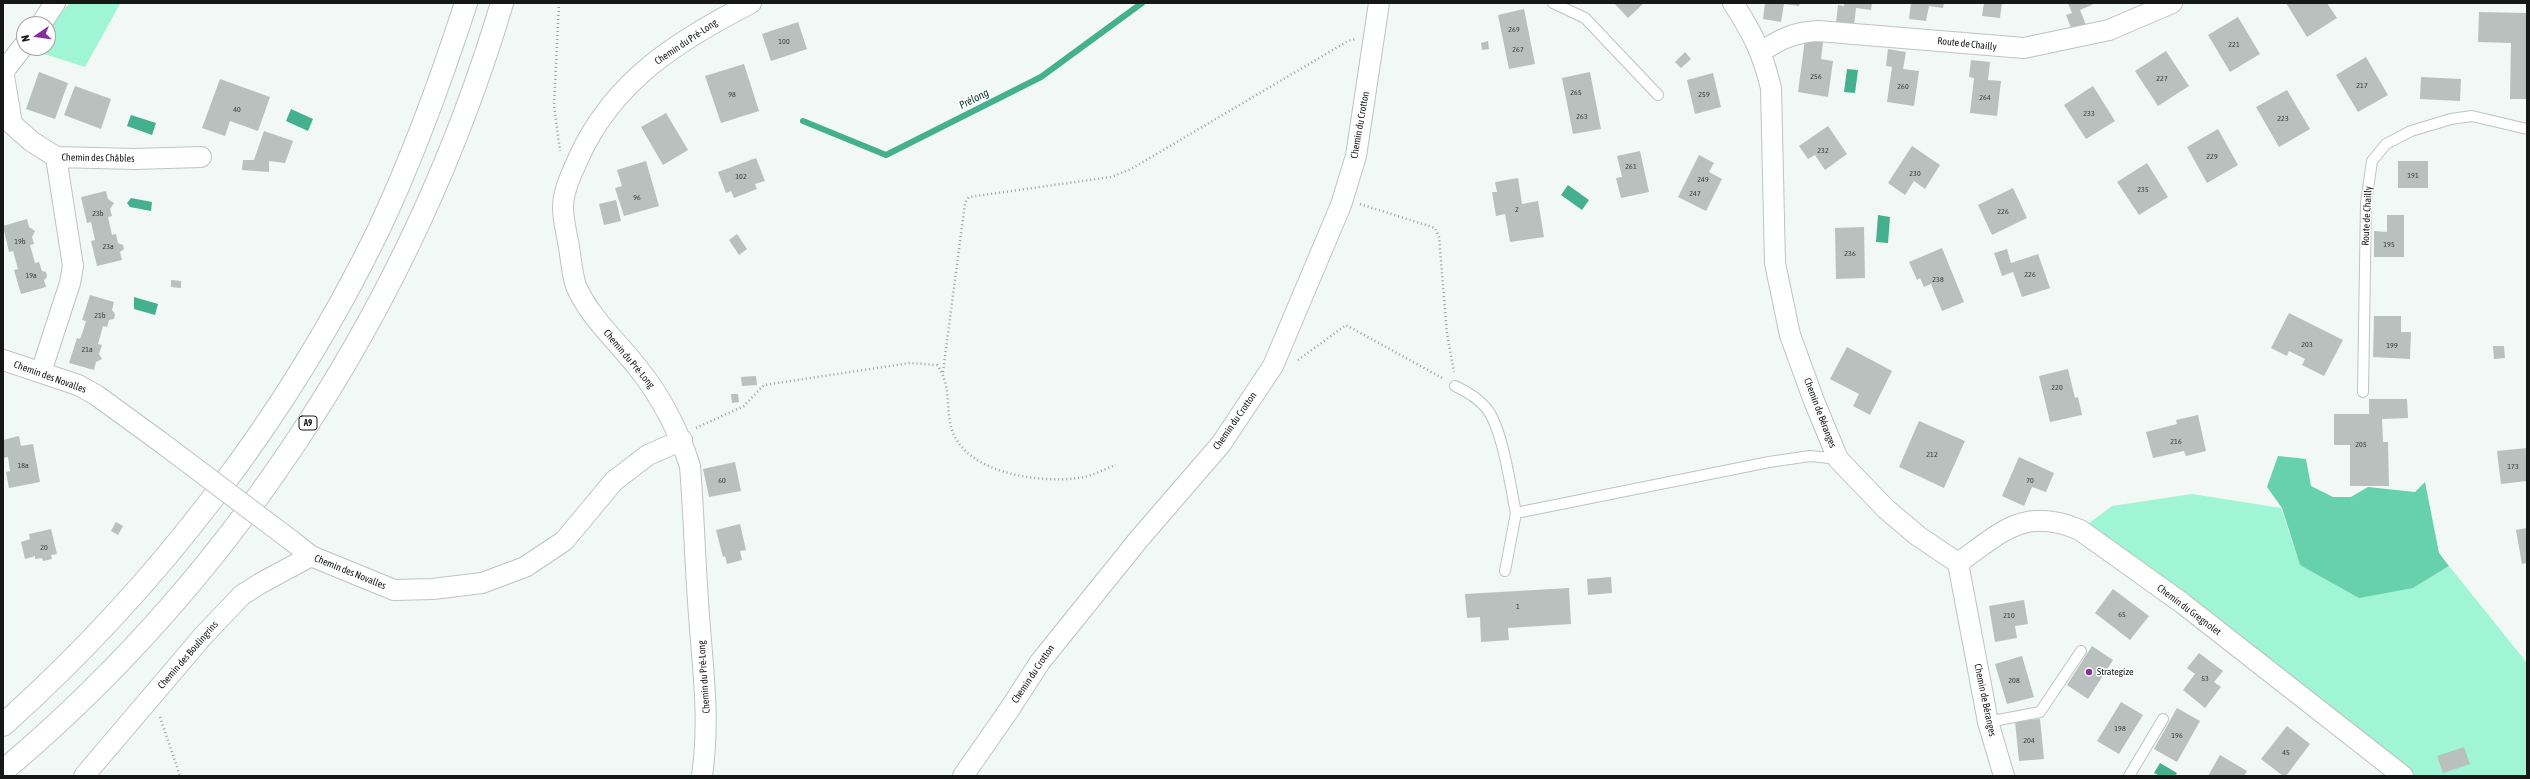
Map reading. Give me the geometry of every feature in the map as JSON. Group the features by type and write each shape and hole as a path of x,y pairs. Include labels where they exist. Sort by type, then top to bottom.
{"highway":[{"path":"3,725 96,635 166,558 229,477 288,391 320,340 378,230 432,101 466,3"},
{"name":"A9","path":"3,770 83,698 131,648 192,579 249,508 321,403 390,284 449,154 486,56 502,3"}],"street":[{"path":"46,16 55,3"},
{"name":"Chemin du Pré-Long","path":"702,776 706,750 707,703 702,656 690,466 682,440 666,407 637,366 606,334 576,285 563,207 568,180 591,131 623,89 670,50 708,25 751,3"},
{"name":"Chemin du Crotton","path":"963,776 1040,662 1138,539 1221,444 1273,366 1342,199 1356,156 1379,3"},
{"name":"Chemin de Béranges","path":"1733,3 1755,37 1761,52 1771,88 1775,263 1790,335 1838,459 1886,509 1918,536 1958,563 1988,722 2004,776"},
{"name":"Route de Chailly","path":"1761,52 1778,40 1791,35 1818,30 2024,48 2109,30 2172,3"},
{"path":"4,70 16,55"},
{"name":"Chemin des Châbles","path":"4,70 12,124 31,141 56,158 135,159 201,157"},
{"path":"42,372 70,283 73,266 56,158"},
{"name":"Chemin des Novalles","path":"3,360 42,372 96,395 249,508 311,556 394,590 433,589 482,583 526,567 564,541 614,482 648,455 682,440"},
{"name":"Chemin du Gregnolet","path":"1958,563 2009,528 2026,521 2045,520 2061,522 2080,530 2182,603 2403,776"},
{"name":"Chemin des Boulingrins","path":"84,776 203,636 242,595 311,556"}],"lane":[{"path":"1553,3 1585,18 1658,95"},
{"name":"Route de Chailly","path":"2363,392 2366,203 2372,161 2386,144 2411,131 2451,119 2472,116 2527,129"},
{"path":"1455,386 1465,390 1487,409 1497,430 1516,513 1505,571"},
{"path":"1516,513 1769,462 1810,456 1838,459"},
{"path":"1988,722 2040,712 2080,651"},
{"path":"2129,776 2163,719"}],"path":[{"path":"559,3 554,105 560,154"},
{"path":"943,372 965,203 969,197 1118,174 1131,169 1348,41 1359,38 1374,40"},
{"path":"1273,366 1290,366 1346,325 1455,386 1456,378 1452,367 1447,334 1439,237 1435,228 1342,199"},
{"path":"682,440 699,425 744,406 764,385 910,363 937,365 943,372 946,380 952,430 961,445 972,457 997,471 1050,479 1080,478 1116,465"},
{"path":"152,696 180,776"}],"shaded area":[{"path":"70,3 120,4 85,67 51,56 56,56 56,18"},
{"path":"1847,69 1858,70 1855,93 1844,92"},
{"path":"291,109 313,119 308,131 286,121"},
{"path":"131,115 156,123 152,135 127,126"},
{"path":"1568,185 1589,200 1582,210 1561,195"},
{"path":"131,198 152,202 151,211 130,207 127,203"},
{"path":"1878,215 1890,217 1888,243 1876,242"},
{"path":"134,297 158,304 155,315 134,309"},
{"path":"2278,456 2306,459 2311,486 2333,497 2351,497 2368,487 2415,492 2425,482 2439,553 2449,566 2413,588 2359,598 2300,565 2282,508 2267,487"},
{"path":"2192,494 2281,508 2300,565 2413,588 2449,566 2527,663 2527,776 2403,776 2080,530 2112,506"},
{"path":"2160,763 2177,773 2175,776 2160,776 2154,773"}],"building":[{"path":"1614,3 1644,3 1628,18"},
{"path":"1765,3 1800,3 1799,6 1784,4 1781,22 1763,19"},
{"path":"1844,3 1872,3 1871,10 1856,8 1854,25 1836,23 1838,5 1844,6"},
{"path":"1911,3 1944,3 1943,8 1929,6 1926,21 1909,19"},
{"path":"1984,3 2002,3 2000,18 1982,16"},
{"path":"2068,3 2096,3 2080,10 2086,25 2072,30 2066,15 2072,13"},
{"path":"2286,3 2327,3 2337,18 2307,37"},
{"path":"1524,9 1535,64 1509,69 1498,15"},
{"path":"2479,12 2527,13 2527,99 2510,99 2511,43 2478,42"},
{"path":"2238,17 2260,54 2230,72 2208,35"},
{"path":"798,22 807,49 771,61 762,34"},
{"path":"1805,39 1823,42 1821,59 1833,61 1828,97 1798,92"},
{"path":"1488,41 1489,49 1482,50 1481,43"},
{"path":"1888,49 1906,52 1903,69 1919,71 1914,106 1887,102 1892,67 1886,66"},
{"path":"2166,51 2189,86 2158,106 2135,71"},
{"path":"1685,52 1691,59 1681,68 1675,62"},
{"path":"2366,57 2388,95 2358,112 2336,75"},
{"path":"1971,60 1990,62 1988,80 2001,81 1997,116 1970,113 1974,78 1969,77"},
{"path":"744,64 759,111 721,123 705,76"},
{"path":"39,72 68,83 55,119 26,109"},
{"path":"1590,72 1601,129 1573,134 1562,78"},
{"path":"1713,73 1721,107 1695,114 1687,80"},
{"path":"2421,77 2461,79 2460,101 2420,99"},
{"path":"220,79 270,97 258,131 230,121 225,136 202,128"},
{"path":"75,86 111,99 101,129 64,115"},
{"path":"2093,86 2115,121 2086,139 2064,105"},
{"path":"2287,90 2310,129 2279,147 2256,107"},
{"path":"666,113 688,150 663,165 641,127"},
{"path":"1828,126 1847,154 1825,170 1815,155 1808,159 1799,146"},
{"path":"2218,129 2238,165 2207,183 2187,147"},
{"path":"264,131 293,141 285,163 269,161 269,172 242,170 243,160 254,160"},
{"path":"1912,146 1940,165 1925,189 1914,181 1905,195 1888,183"},
{"path":"1640,151 1649,192 1621,198 1616,178 1622,177 1617,156"},
{"path":"1699,155 1714,163 1709,172 1722,179 1706,211 1678,197"},
{"path":"756,158 765,181 755,184 757,189 734,198 731,191 726,193 718,172"},
{"path":"646,161 659,206 624,216 615,188 622,186 617,170"},
{"path":"2398,161 2428,161 2428,188 2398,188"},
{"path":"2147,163 2168,197 2139,215 2117,182"},
{"path":"1518,178 1522,204 1538,201 1544,237 1510,242 1505,214 1496,216 1492,192 1497,192 1495,182"},
{"path":"2013,188 2027,218 1992,235 1978,205"},
{"path":"106,191 108,199 114,203 110,209 112,216 108,217 112,235 116,234 118,243 123,245 124,249 120,252 122,260 97,266 91,241 95,240 91,222 87,223 81,197"},
{"path":"616,200 621,221 604,225 599,204"},
{"path":"2387,215 2404,215 2404,257 2374,257 2374,231 2387,232"},
{"path":"27,219 29,227 35,231 32,237 34,244 30,245 35,263 39,262 42,271 46,272 47,277 44,280 46,287 21,294 14,270 18,269 13,251 9,252 3,226"},
{"path":"1864,227 1865,278 1836,279 1835,228"},
{"path":"737,234 747,249 739,255 729,240"},
{"path":"1942,248 1964,302 1942,311 1931,284 1924,287 1920,278 1917,280 1909,262"},
{"path":"2007,249 2011,263 2038,254 2050,288 2022,297 2013,272 2002,276 1994,253"},
{"path":"171,280 181,281 181,288 171,287"},
{"path":"90,295 114,302 112,310 115,314 114,319 109,320 107,327 103,326 98,344 102,345 99,354 102,359 96,362 94,370 69,363 77,338 80,339 83,331 86,321 82,320"},
{"path":"2289,313 2343,340 2324,376 2302,365 2305,359 2289,351 2287,356 2271,348"},
{"path":"2374,316 2401,316 2401,332 2411,332 2410,359 2373,357"},
{"path":"2493,346 2504,346 2505,358 2494,359"},
{"path":"1847,347 1892,371 1870,415 1853,406 1859,394 1830,379"},
{"path":"2068,369 2075,398 2078,397 2082,415 2050,422 2039,376"},
{"path":"756,376 757,385 742,386 741,377"},
{"path":"731,394 738,394 739,402 732,403"},
{"path":"2369,399 2407,399 2408,418 2382,419 2383,442 2388,442 2389,486 2350,486 2350,445 2334,445 2334,414 2369,414"},
{"path":"2198,415 2206,451 2186,456 2184,451 2153,458 2146,432 2177,424 2176,420"},
{"path":"1919,421 1965,441 1944,488 1899,467"},
{"path":"19,436 21,446 33,444 40,482 9,488 6,472 10,471 8,457 3,458 3,440"},
{"path":"2527,448 2527,481 2501,484 2497,451"},
{"path":"2019,457 2054,473 2046,492 2032,487 2024,506 2002,496"},
{"path":"735,462 741,491 709,497 703,469"},
{"path":"116,522 123,526 118,535 111,531"},
{"path":"740,524 746,550 740,551 742,560 727,564 725,556 723,557 716,530"},
{"path":"2527,528 2527,563 2522,564 2516,530"},
{"path":"51,529 57,554 51,555 52,559 43,561 42,558 35,559 35,556 25,559 21,542 30,539 29,534"},
{"path":"1611,577 1612,593 1588,595 1587,579"},
{"path":"1569,588 1571,624 1508,628 1509,640 1481,642 1480,617 1467,618 1465,594"},
{"path":"2113,589 2149,616 2130,640 2095,613"},
{"path":"2024,600 2028,624 2015,626 2017,638 1995,642 1989,606"},
{"path":"2092,646 2113,660 2088,699 2067,685"},
{"path":"2199,653 2223,671 2214,682 2221,687 2205,708 2183,690 2195,674 2187,668"},
{"path":"2022,656 2034,697 2007,704 1995,664"},
{"path":"2121,702 2143,715 2119,754 2097,741"},
{"path":"2177,708 2200,721 2177,762 2154,749"},
{"path":"2040,719 2044,759 2019,761 2015,721"},
{"path":"2287,726 2310,744 2286,776 2283,776 2261,759"},
{"path":"2464,747 2470,764 2443,773 2437,756"},
{"path":"2220,755 2247,771 2244,776 2208,776"}],"waterway":[{"name":"Prélong","path":"803,121 886,155 1041,77 1142,3"}],"place":[{"name":"Strategize","path":"2089,672"}]}
